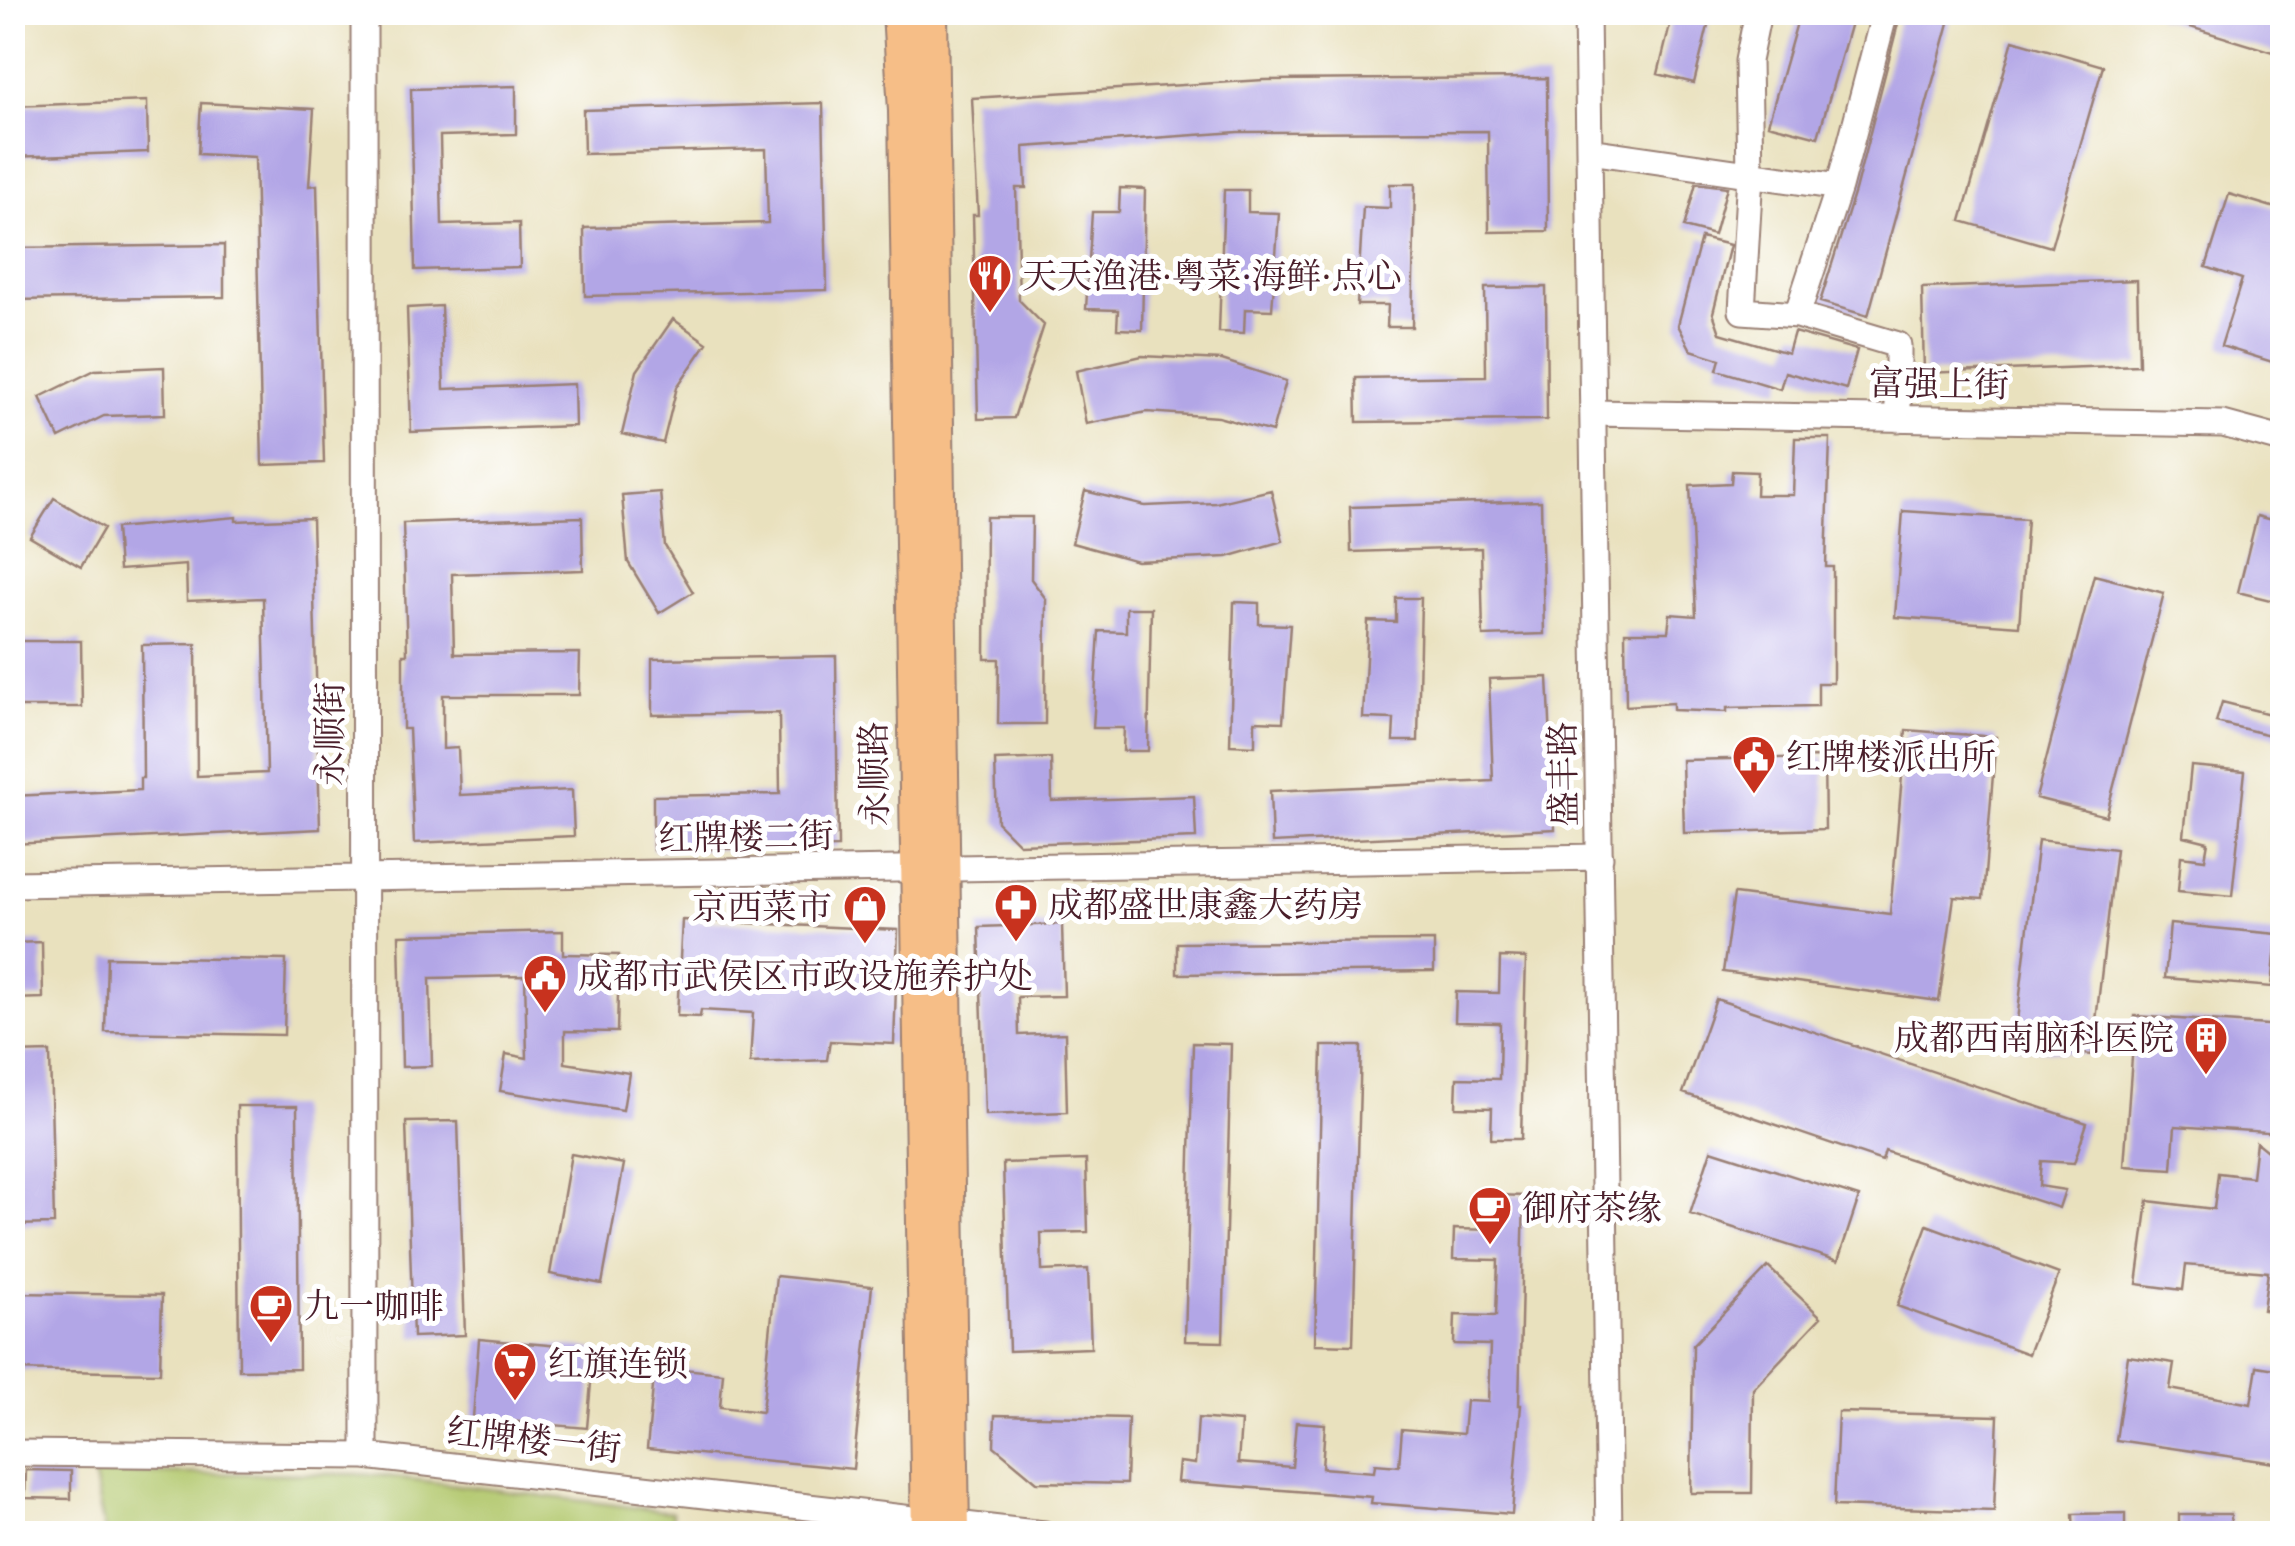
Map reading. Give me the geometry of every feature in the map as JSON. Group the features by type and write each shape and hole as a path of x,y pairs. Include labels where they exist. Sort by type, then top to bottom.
{"main road":[{"name":"永顺路","path":"899,12 929,869 941,1527"},
{"path":"929,869 932,12"}],"street":[{"name":"永顺街","path":"364,12 365,1456"},
{"name":"盛丰路","path":"1587,12 1610,1534"},
{"path":"1758,12 1748,61 1750,174 1742,311 1797,315 1898,345 1898,418"},
{"path":"1797,315 1839,187 1885,12"},
{"path":"1589,150 1839,187"},
{"name":"富强上街","path":"1593,413 2224,424 2282,440"},
{"name":"红牌楼二街","path":"12,884 1600,857"},
{"name":"红牌楼一街","path":"12,1453 365,1456 941,1527 1044,1534"}],"green space":[{"path":"93,1473 370,1474 672,1512 674,1533 105,1533"}],"building":[{"path":"1800,12 1854,12 1818,137 1768,124"},
{"path":"1901,12 1952,12 1868,316 1820,302 1855,191"},
{"path":"2158,12 2282,12 2279,54 2157,17"},
{"path":"1673,13 1709,22 1694,83 1658,74"},
{"path":"2013,40 2103,66 2051,247 1961,221"},
{"path":"1547,78 1548,231 1489,232 1488,131 1238,132 1024,147 1026,188 1016,188 1019,300 1044,325 1014,418 978,419 973,215 978,215 972,98 1264,80"},
{"path":"516,86 516,134 440,136 442,225 519,223 520,267 415,270 411,89"},
{"path":"147,101 148,152 12,157 12,106"},
{"path":"201,103 314,109 309,186 317,185 324,463 262,465 255,157 198,154"},
{"path":"823,103 827,290 585,296 584,228 768,223 766,149 584,154 583,110"},
{"path":"1696,183 1727,187 1714,235 1684,227"},
{"path":"1390,184 1415,184 1412,327 1387,327 1388,305 1357,305 1363,207 1390,208"},
{"path":"1120,188 1145,189 1142,330 1117,329 1118,310 1086,309 1092,212 1119,212"},
{"path":"1224,190 1248,190 1248,212 1279,213 1272,310 1245,309 1244,333 1219,332"},
{"path":"2229,194 2282,210 2282,365 2221,346 2242,279 2206,267"},
{"path":"1701,238 1730,245 1713,313 1720,333 1788,353 1794,332 1857,350 1846,389 1785,372 1780,389 1717,370 1720,359 1691,350 1678,325"},
{"path":"224,245 224,297 12,300 12,248"},
{"path":"2137,280 2139,365 1924,373 1922,288"},
{"path":"1546,287 1547,420 1357,422 1356,378 1486,376 1485,288"},
{"path":"441,306 444,389 574,384 575,426 411,432 407,308"},
{"path":"673,319 707,343 677,387 663,443 622,434 637,371"},
{"path":"1142,356 1222,360 1286,381 1272,432 1218,417 1147,412 1086,424 1076,371"},
{"path":"164,367 165,414 104,416 59,438 40,397 95,370"},
{"path":"1795,438 1830,438 1826,567 1833,567 1833,683 1818,683 1818,706 1727,708 1727,712 1673,710 1673,703 1626,706 1625,632 1668,632 1670,614 1696,616 1690,485 1731,483 1732,471 1757,472 1756,495 1793,495"},
{"path":"1271,490 1283,541 1227,557 1137,561 1072,543 1085,491 1145,506 1216,503"},
{"path":"660,492 665,546 693,592 659,613 628,562 622,495"},
{"path":"54,498 104,528 81,567 30,537"},
{"path":"1541,501 1544,634 1483,636 1481,548 1351,552 1350,507"},
{"path":"1903,511 2027,519 2019,626 1895,617"},
{"path":"2257,516 2282,523 2282,603 2238,592"},
{"path":"236,517 236,521 312,518 320,829 12,844 12,796 140,790 142,645 196,644 197,776 267,773 263,598 187,601 186,565 119,570 116,528"},
{"path":"582,517 583,570 452,574 454,654 580,653 579,695 443,695 443,749 458,748 460,795 572,790 574,836 414,843 409,729 403,729 403,654 407,654 403,523"},
{"path":"986,517 1032,517 1031,579 1046,599 1045,724 998,724 999,659 985,659"},
{"path":"2094,575 2164,593 2106,816 2036,798"},
{"path":"1396,598 1421,598 1418,741 1393,741 1394,719 1363,718 1368,621 1396,622"},
{"path":"1234,602 1259,603 1259,624 1290,625 1283,722 1255,721 1255,746 1230,745"},
{"path":"1126,608 1151,608 1148,751 1123,751 1124,728 1093,728 1099,631 1126,632"},
{"path":"12,641 81,641 82,707 14,707"},
{"path":"836,656 838,847 653,850 653,796 780,794 779,713 652,715 652,659"},
{"path":"1548,677 1555,829 1272,843 1270,791 1493,781 1489,679"},
{"path":"2222,702 2282,717 2282,738 2216,722"},
{"path":"1906,730 1996,737 1983,899 1954,897 1939,1001 1723,972 1734,894 1890,914"},
{"name":"红牌楼派出所","path":"1824,757 1825,829 1684,833 1682,760"},
{"path":"1051,758 1052,801 1194,796 1196,838 1019,844 997,822 995,760"},
{"path":"2191,766 2245,771 2232,896 2178,891 2181,856 2205,859 2208,842 2184,836"},
{"path":"2038,840 2116,849 2092,1055 2014,1047"},
{"path":"682,920 898,930 894,1044 830,1041 827,1060 750,1063 753,1013 701,1010 700,1017 677,1016"},
{"path":"1062,924 1064,996 1018,997 1019,1035 1065,1033 1067,1112 985,1115 979,927"},
{"path":"2170,924 2277,934 2272,987 2165,978"},
{"path":"563,931 563,954 619,955 617,1032 565,1031 565,1063 629,1073 623,1110 500,1091 506,1054 527,1058 525,976 430,978 432,1066 402,1067 399,935"},
{"path":"1434,941 1434,971 1177,974 1177,943"},
{"path":"42,942 43,998 12,999 12,943"},
{"path":"107,957 286,960 284,1035 105,1032"},
{"path":"1500,957 1526,958 1521,1139 1491,1139 1492,1108 1456,1107 1457,1078 1499,1079 1500,1023 1455,1022 1456,992 1499,993"},
{"path":"1716,999 2087,1123 2074,1163 2041,1161 2039,1186 2065,1190 2059,1208 1885,1151 1882,1161 1683,1093"},
{"name":"成都西南脑科医院","path":"2135,1016 2282,1026 2282,1133 2175,1126 2172,1169 2124,1166"},
{"path":"1193,1043 1231,1044 1223,1342 1185,1341"},
{"path":"1322,1046 1361,1046 1353,1345 1315,1344"},
{"path":"50,1052 54,1224 12,1225 12,1053"},
{"path":"237,1106 297,1106 299,1369 239,1370"},
{"path":"458,1121 465,1335 413,1337 406,1122"},
{"path":"2256,1142 2282,1163 2282,1312 2263,1310 2268,1272 2186,1265 2183,1290 2137,1284 2148,1201 2214,1209 2218,1173 2252,1177"},
{"path":"1711,1150 1859,1197 1838,1261 1690,1214"},
{"path":"571,1154 624,1164 602,1284 550,1274"},
{"path":"1086,1160 1088,1232 1041,1233 1042,1271 1088,1269 1091,1348 1009,1351 1003,1163"},
{"path":"1498,1195 1524,1196 1521,1405 1512,1514 1371,1503 1372,1497 1177,1482 1179,1462 1195,1464 1198,1418 1241,1422 1238,1463 1292,1467 1296,1422 1325,1424 1322,1468 1374,1472 1375,1464 1399,1466 1402,1429 1463,1434 1466,1401 1488,1402 1490,1345 1454,1344 1455,1315 1496,1316 1498,1260 1453,1259 1454,1229 1497,1230"},
{"path":"1927,1225 2059,1274 2028,1354 1897,1306"},
{"path":"1768,1267 1821,1317 1753,1389 1752,1493 1691,1493 1693,1345"},
{"path":"776,1276 872,1286 853,1469 647,1449 655,1366 723,1373 720,1407 762,1412"},
{"path":"12,1293 162,1295 160,1373 12,1370"},
{"path":"479,1339 594,1349 587,1428 473,1418"},
{"path":"2128,1356 2174,1363 2170,1389 2251,1404 2257,1366 2282,1370 2282,1464 2116,1440"},
{"path":"1838,1412 1998,1416 1994,1511 1834,1506"},
{"path":"995,1415 1128,1418 1126,1484 1037,1482 994,1446"},
{"path":"26,1470 71,1471 71,1499 25,1498"},
{"path":"2125,1513 2125,1534 2074,1534 2073,1514"},
{"path":"2179,1514 2231,1514 2231,1534 2179,1534"}],"place":[{"name":"天天渔港·粤菜·海鲜·点心","path":"990,314"},
{"name":"红牌楼派出所","path":"1754,795"},
{"name":"成都盛世康鑫大药房","path":"1016,943"},
{"name":"京西菜市","path":"865,945"},
{"name":"成都市武侯区市政设施养护处","path":"545,1014"},
{"name":"成都西南脑科医院","path":"2206,1076"},
{"name":"御府茶缘","path":"1490,1246"},
{"name":"九一咖啡","path":"271,1344"},
{"name":"红旗连锁","path":"515,1402"}]}
